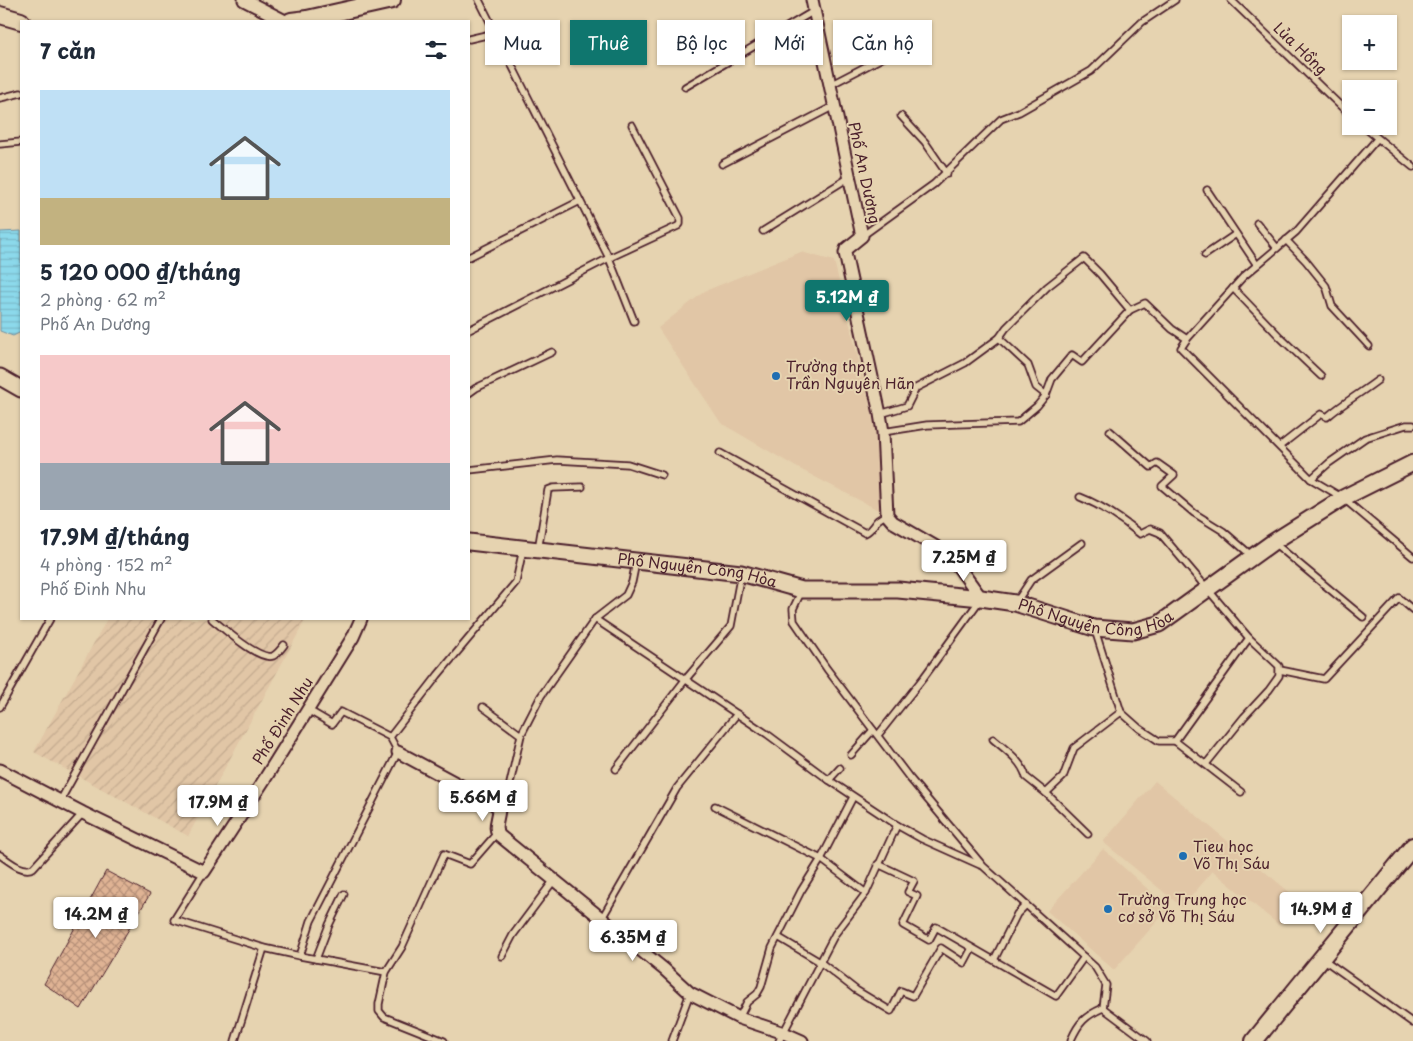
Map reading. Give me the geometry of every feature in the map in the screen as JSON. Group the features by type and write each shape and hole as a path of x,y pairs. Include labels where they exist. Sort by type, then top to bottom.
{"main road":[{"path":"308,20 392,0"},
{"path":"0,14 20,20"},
{"path":"1254,1041 1413,846"}],"street":[{"path":"244,0 283,20"},
{"name":"Phố An Dương","path":"813,5 862,236 846,248 845,253 883,432 887,515"},
{"path":"0,378 20,388"},
{"name":"Phố Nguyễn Công Hòa","path":"470,542 741,573 802,590 898,590 981,598 1015,603 1094,628 1133,631 1159,624 1274,542 1343,498 1413,463"},
{"path":"887,515 893,522 950,555 981,598"},
{"name":"Phố Đinh Nhu","path":"204,872 353,638 361,620"},
{"path":"398,752 499,808 497,833 665,970 690,993 781,1037 802,1041"},
{"path":"0,770 204,872"}],"lane":[{"path":"479,0 489,20"},
{"path":"862,236 946,174 1001,119 1019,112 1091,71 1142,22 1175,0"},
{"name":"Lủa Hồng","path":"1231,0 1342,107"},
{"path":"685,87 813,5"},
{"path":"470,38 485,35"},
{"path":"511,65 609,258 634,321"},
{"path":"830,85 869,65"},
{"path":"0,98 20,93"},
{"path":"722,164 834,106"},
{"path":"901,116 925,142 946,174"},
{"path":"470,329 680,224 680,218 632,125"},
{"path":"1373,135 1413,167"},
{"path":"1377,139 1296,232 1233,288 1181,348 1311,479 1343,498 1413,557"},
{"path":"0,144 20,142"},
{"path":"763,231 850,177"},
{"path":"1207,190 1257,265"},
{"path":"470,256 580,201"},
{"path":"1257,223 1277,248"},
{"path":"1205,255 1236,234"},
{"path":"1286,240 1326,286 1332,306 1369,346"},
{"path":"880,414 907,406 916,388 965,363 999,338 1006,328 1047,287 1084,258 1130,310"},
{"path":"1233,288 1321,376"},
{"path":"883,432 928,425 1018,422 1037,406 1046,395 1052,379 1072,356 1082,362 1130,310 1145,303 1187,339"},
{"path":"999,338 1028,365 1036,387 1046,395"},
{"path":"470,392 552,352"},
{"path":"1280,446 1321,414 1326,417 1343,402 1358,395 1378,380"},
{"path":"1311,479 1329,463 1365,438 1406,425 1413,425"},
{"path":"1110,431 1151,467 1157,463 1174,475 1162,486 1194,513 1223,531 1254,557"},
{"path":"720,453 865,533 870,531 879,518 887,515"},
{"path":"470,470 557,460 628,464 662,475"},
{"path":"390,737 438,675 516,582 531,549 548,490 582,487"},
{"path":"1080,497 1096,503 1119,516 1140,534 1150,529 1160,533 1249,638 1279,666 1279,676 1269,690 1244,717 1206,764"},
{"path":"1274,542 1363,617"},
{"path":"1015,603 1031,580 1082,543"},
{"path":"499,808 509,788 521,735 541,696 595,619 626,595 632,582 636,562"},
{"path":"616,768 685,680 731,626 741,573"},
{"path":"802,590 793,609 794,621 827,669 908,776 983,866 1095,967 1106,985 1103,1008"},
{"path":"851,755 875,732 924,677 981,598"},
{"path":"1280,670 1324,678 1399,598 1413,610"},
{"path":"595,619 767,734 828,780 897,825 922,839 983,866"},
{"path":"0,707 49,620"},
{"path":"60,801 160,620"},
{"path":"213,620 260,655 270,657 275,655 284,645"},
{"path":"1094,628 1121,712 1138,728 1158,741 1175,740 1241,792"},
{"path":"1175,740 1249,638"},
{"path":"482,706 521,735"},
{"path":"300,956 311,921 398,752 390,737 341,712 332,724 308,710"},
{"path":"1046,793 1063,777 1074,748 1121,712"},
{"path":"602,918 677,788 737,714"},
{"path":"993,739 1024,769 1026,777 1046,793 1088,834"},
{"path":"828,780 840,768"},
{"path":"739,1018 747,1002 757,994 761,987 772,948 853,796"},
{"path":"715,806 821,859 866,893"},
{"path":"0,855 23,870 33,868 83,813"},
{"path":"781,1037 835,934 866,893 897,825"},
{"path":"444,1041 384,1017 379,1011 378,1004 386,972 402,947 444,854 470,864 497,833"},
{"path":"878,864 914,881 908,892 917,896 903,925 929,940 936,927 1056,996 1084,957"},
{"path":"204,872 174,920 264,948 386,972"},
{"path":"502,956 513,934 554,880"},
{"path":"316,959 329,925 344,894"},
{"path":"994,960 1017,914 1026,905"},
{"path":"778,937 820,962 856,990 891,1011 901,991 914,996 941,948 964,962 972,948"},
{"path":"235,1041 264,948"},
{"path":"1322,958 1413,1023"},
{"path":"672,1041 690,993"},
{"path":"1072,1040 1075,1031 1088,1015 1103,1008"},
{"path":"1103,1008 1147,1041"}],"shaded area":[{"name":"Trường thpt Trần Nguyên Hãn","path":"801,252 834,261 879,442 882,512 796,467 721,423 658,328 705,291"},
{"path":"106,620 305,620 188,836 34,752"},
{"name":"Tieu học Võ Thị Sáu","path":"1155,781 1299,900 1279,925 1213,871 1182,907 1103,842"},
{"name":"Trường Trung học cơ sở Võ Thị Sáu","path":"1103,849 1169,908 1114,970 1047,911"}],"water":[{"path":"20,231 20,332 13,336 0,331 0,232"}],"building":[{"path":"106,871 150,894 81,1009 44,984"}],"place":[{"name":"Trường thpt Trần Nguyên Hãn","path":"776,376"},
{"name":"Tieu học Võ Thị Sáu","path":"1183,856"},
{"name":"Trường Trung học cơ sở Võ Thị Sáu","path":"1108,909"}]}
